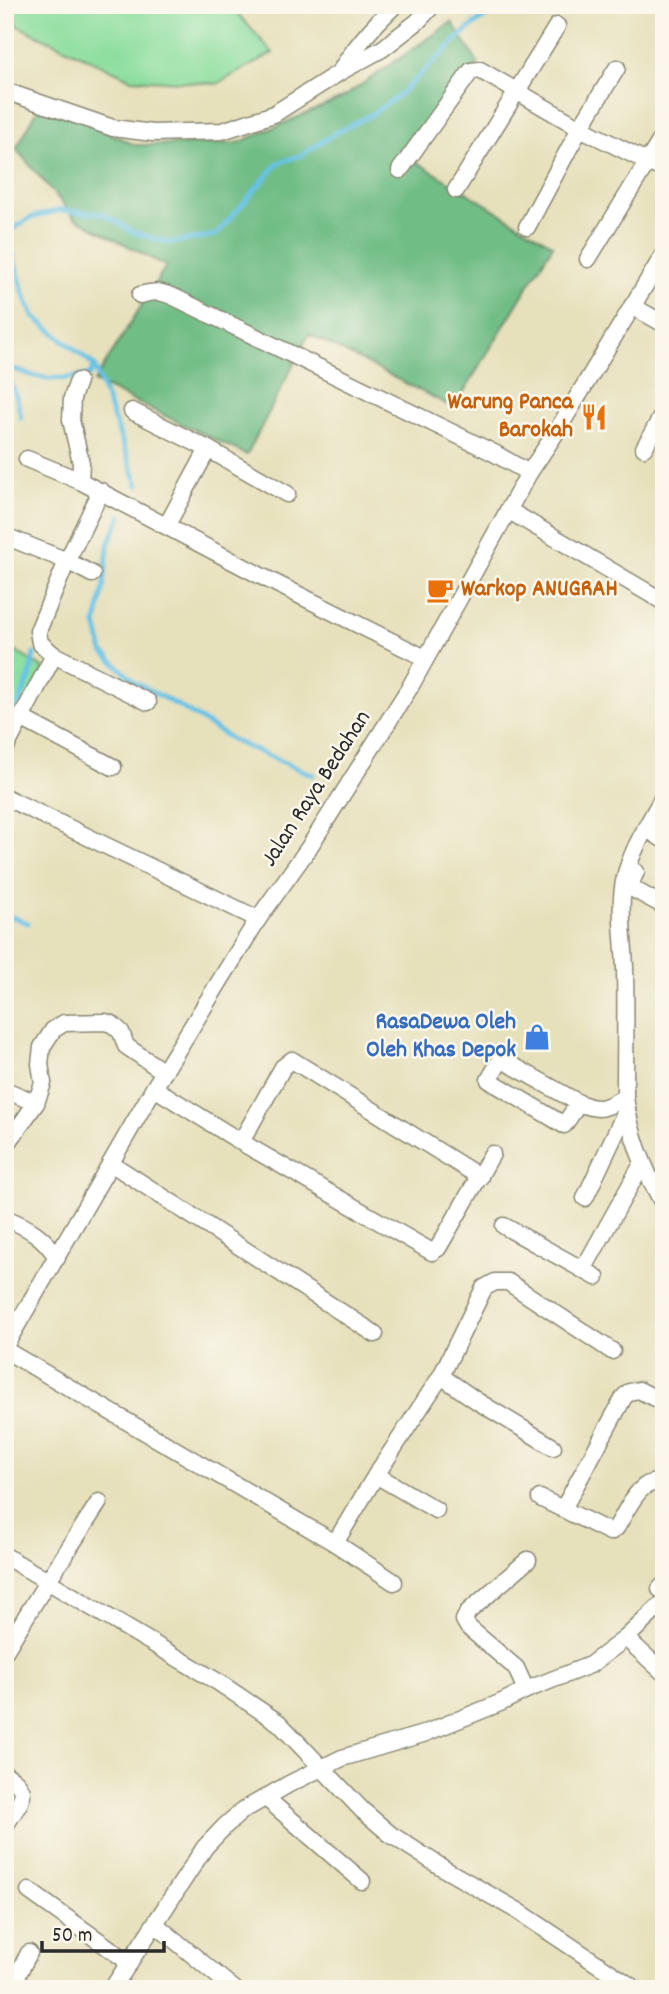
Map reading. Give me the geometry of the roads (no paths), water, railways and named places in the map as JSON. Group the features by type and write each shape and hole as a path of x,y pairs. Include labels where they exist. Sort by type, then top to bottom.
{"street":[{"path":"340,72 372,27 395,5"},
{"path":"5,91 113,128 153,133 222,131 274,114 382,49 417,22 433,5"},
{"path":"456,190 556,26"},
{"path":"527,227 580,128 617,68"},
{"path":"400,170 471,71 480,70 580,128 664,170"},
{"path":"588,259 664,135"},
{"name":"Jalan Raya Bedahan","path":"5,1348 154,1088 258,919 307,849 410,687 529,473 632,306 662,263"},
{"path":"140,295 155,291 176,298 494,453 529,473"},
{"path":"632,306 664,324"},
{"path":"78,381 72,398 71,420 81,463 80,481"},
{"path":"132,411 208,449 287,494"},
{"path":"644,448 664,412"},
{"path":"167,525 208,449"},
{"path":"27,459 101,491 425,659"},
{"path":"101,491 67,561 38,631 40,643 54,655 148,702"},
{"path":"508,510 664,602"},
{"path":"5,536 92,574"},
{"path":"5,749 54,655"},
{"path":"21,718 114,767"},
{"path":"664,795 635,852 623,889 626,1103 642,1164 664,1205"},
{"path":"5,797 258,919"},
{"path":"664,813 658,836 632,880 633,889 664,906"},
{"path":"5,1147 36,1103 43,1083 40,1064 42,1047 52,1030 64,1023 112,1024 121,1032 126,1046 164,1072"},
{"path":"579,1103 564,1125 489,1080 500,1059 503,1059 591,1109 626,1103"},
{"path":"241,1142 283,1067 292,1060 480,1177"},
{"path":"154,1088 241,1142 432,1252 438,1248 492,1154"},
{"path":"5,1090 36,1103"},
{"path":"585,1198 626,1103"},
{"path":"112,1164 375,1334"},
{"path":"504,1227 589,1273 642,1164"},
{"path":"5,1218 25,1226 41,1237 57,1258"},
{"path":"335,1543 376,1475 442,1376 484,1288 495,1282 508,1282 612,1351"},
{"path":"5,1348 335,1543 394,1582"},
{"path":"442,1376 477,1401 553,1447"},
{"path":"562,1509 624,1397 629,1392 639,1390 664,1403"},
{"path":"376,1475 436,1510"},
{"path":"540,1498 610,1532 617,1528 642,1487 651,1481 664,1485"},
{"path":"5,1651 99,1502"},
{"path":"5,1556 218,1682 279,1723 362,1810 390,1833 446,1870 518,1911 635,1989"},
{"path":"526,1690 516,1668 468,1627 464,1620 468,1612 528,1560"},
{"path":"113,1989 205,1847 242,1811 342,1758 423,1734 590,1665 626,1638 663,1592"},
{"path":"626,1638 664,1673"},
{"path":"5,1774 23,1790 23,1797 5,1826"},
{"path":"266,1798 362,1881"},
{"path":"29,1891 130,1963"},
{"path":"155,1924 234,1989"},
{"path":"5,1987 18,1974 29,1953"}],"waterway":[{"path":"138,485 94,365 33,316 7,233 30,218 60,210 104,214 135,233 170,243 216,235 278,163 302,155 398,96 467,30 500,5"},
{"path":"5,365 37,377 56,379 90,375 94,365"},
{"path":"5,374 14,389 21,418"},
{"path":"121,516 108,545 104,586 96,624 103,652 136,683 236,742 313,775"},
{"path":"14,715 30,677 34,654"},
{"path":"5,914 28,923"}],"place":[{"name":"Warung Panca Barokah","path":"594,417"},
{"name":"Warkop ANUGRAH","path":"440,590"},
{"name":"RasaDewa Oleh Oleh Khas Depok","path":"537,1037"}]}
